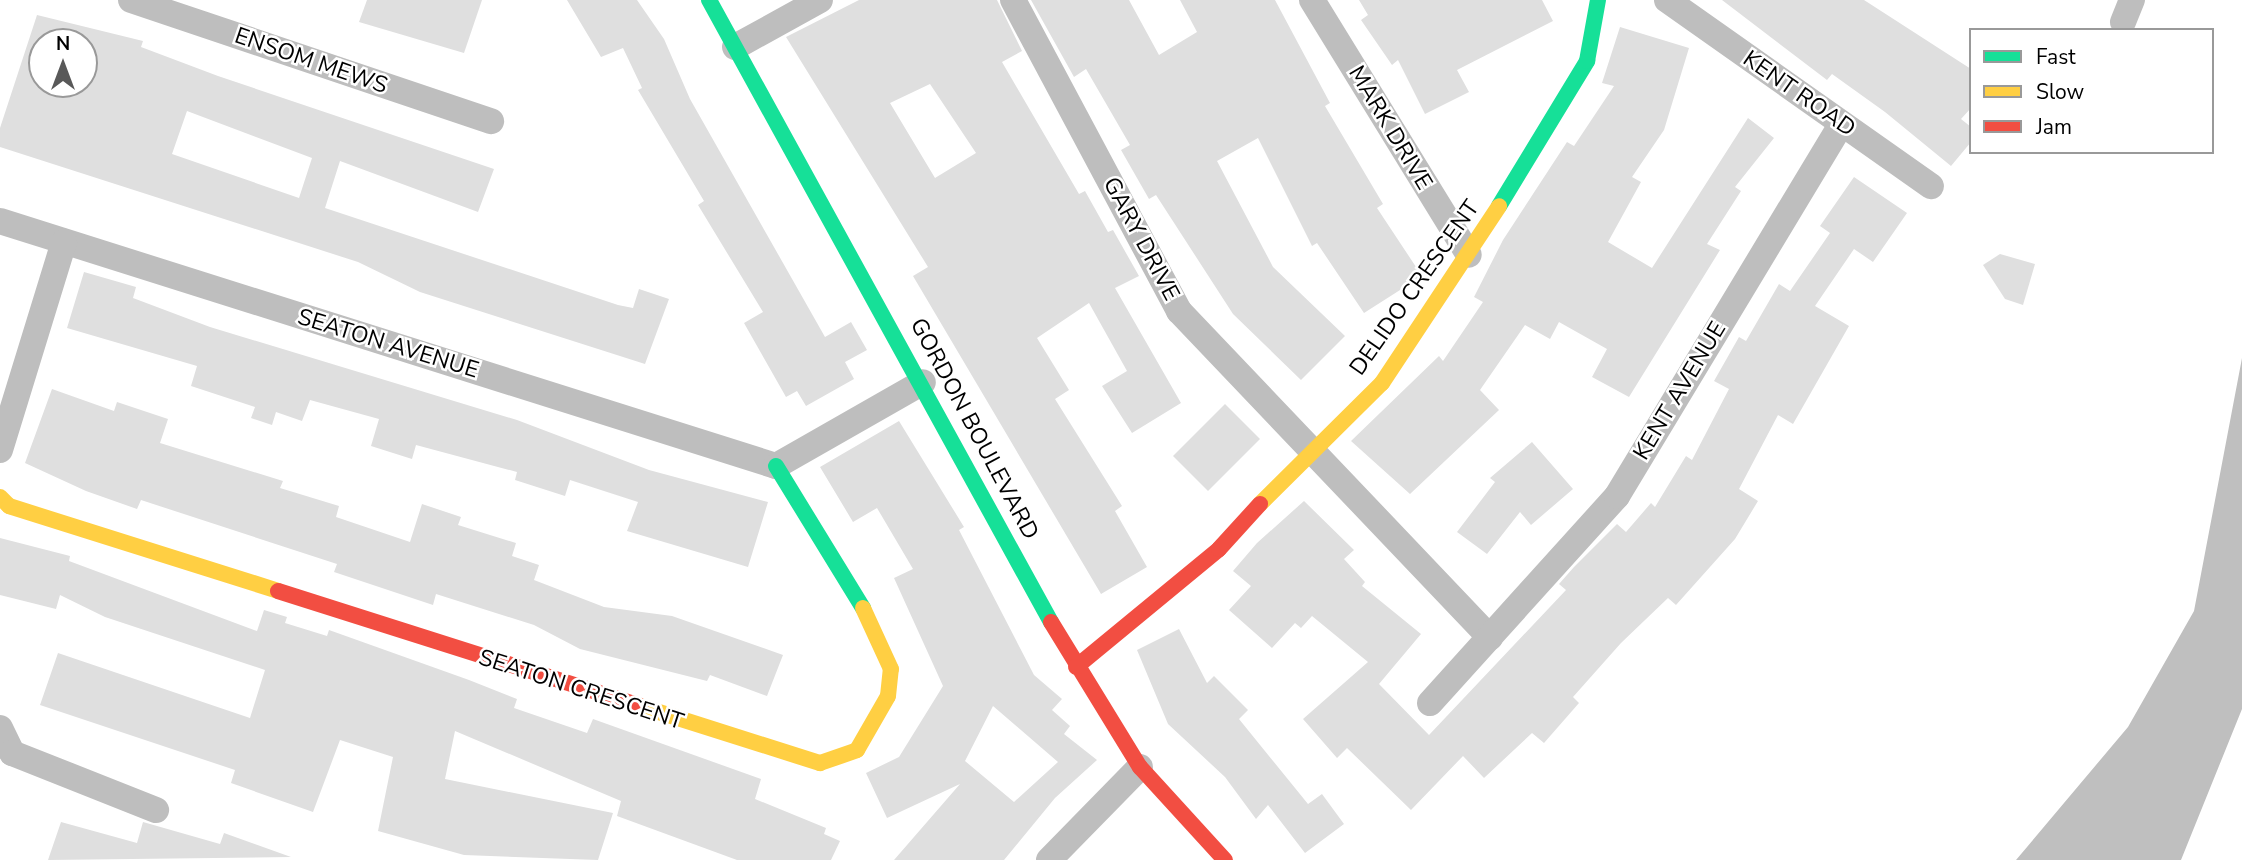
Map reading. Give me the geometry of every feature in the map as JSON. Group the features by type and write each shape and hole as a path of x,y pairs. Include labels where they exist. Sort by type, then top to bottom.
{"street":[{"name":"ENSOM MEWS","path":"131,0 491,121"},
{"name":"GORDON BOULEVARD","path":"709,0 923,382 1076,667 1140,767 1225,860"},
{"path":"735,47 820,0"},
{"name":"GARY DRIVE","path":"1013,0 1179,311 1310,449"},
{"name":"MARK DRIVE","path":"1312,0 1469,255"},
{"name":"DELIDO CRESCENT","path":"1076,667 1219,549 1310,449 1382,383 1469,255 1587,61 1598,0"},
{"name":"KENT ROAD","path":"1667,0 1931,186"},
{"name":"KENT AVENUE","path":"1430,704 1617,496 1841,124"},
{"name":"SEATON AVENUE","path":"0,221 776,466"},
{"path":"0,450 64,242"},
{"path":"776,466 923,382"},
{"path":"1310,449 1490,638"},
{"name":"SEATON CRESCENT","path":"0,497 9,506 820,763 857,750 888,696 891,669 853,587 776,466"},
{"path":"0,729 12,753 156,810"},
{"path":"1049,860 1140,767"}],"shaded area":[{"path":"2242,358 2242,709 2181,860 2016,860 2128,727 2194,611"}],"building":[{"path":"367,0 482,0 464,53 359,22"},
{"path":"567,0 637,0 664,39 690,99 825,337 851,322 867,350 845,362 854,379 806,406 797,391 786,397 744,323 763,312 698,205 704,201 638,90 642,88 623,48 601,57"},
{"path":"859,0 997,0 1022,51 1002,62 1079,194 1085,191 1108,232 1113,230 1139,276 1115,288 1181,403 1132,433 1102,386 1127,371 1089,303 1037,338 1069,390 1055,399 1122,506 1115,511 1147,567 1101,594 913,276 928,267 786,37","holes":["930,84 976,153 935,178 890,103"]},
{"path":"1031,0 1129,0 1159,55 1197,32 1180,0 1275,0 1330,103 1325,106 1383,204 1377,208 1422,276 1364,313 1317,243 1312,246 1258,138 1217,161 1273,267 1345,336 1301,380 1233,314 1156,195 1149,199 1121,150 1130,145 1086,69 1074,77"},
{"path":"1359,0 1542,0 1553,21 1457,70 1469,92 1425,114 1398,60 1392,65 1361,20 1368,15"},
{"path":"1722,0 1864,0 1969,68 1969,110 1961,119 1969,125 1969,144 1951,166 1885,112 1832,74 1827,80"},
{"path":"37,15 90,28 33,28"},
{"path":"1620,27 1689,48 1664,130 1632,177 1641,182 1608,242 1652,268 1748,118 1774,138 1735,187 1741,191 1707,244 1720,250 1629,397 1592,377 1607,349 1559,322 1550,339 1525,325 1480,390 1499,410 1410,494 1351,441 1439,356 1443,361 1483,302 1474,297 1503,240 1567,142 1574,146 1614,86 1602,83"},
{"path":"98,30 143,41 141,47 218,76 494,169 478,212 340,161 325,208 618,305 633,308 639,289 669,299 645,364 420,292 358,262 0,147 0,128 28,42 28,98 98,98","holes":["187,111 312,158 299,198 172,154"]},
{"path":"1854,177 1907,213 1873,262 1854,249 1815,306 1849,326 1793,424 1778,415 1739,489 1758,501 1735,539 1676,605 1668,598 1621,643 1573,697 1579,703 1544,743 1532,733 1484,778 1463,756 1411,810 1347,748 1337,758 1303,719 1368,662 1312,616 1301,628 1295,623 1272,648 1229,610 1251,586 1233,571 1257,543 1304,501 1354,550 1344,559 1365,582 1362,586 1421,634 1379,684 1429,735 1566,590 1559,584 1574,567 1617,524 1626,532 1651,503 1655,507 1686,456 1692,460 1729,389 1714,381 1739,337 1746,341 1779,284 1790,291 1830,233 1820,226"},
{"path":"2000,254 2035,264 2023,305 2005,299 1983,265"},
{"path":"84,272 136,287 133,298 210,327 517,420 649,470 768,502 748,567 627,531 638,502 570,480 565,496 515,480 517,472 416,445 412,459 371,446 379,419 310,400 302,421 276,412 272,425 251,418 255,407 191,386 197,366 67,328"},
{"path":"52,389 114,411 117,402 168,419 160,443 283,481 280,488 339,506 336,517 410,542 422,504 461,517 458,525 516,543 512,556 539,565 534,580 604,607 672,616 783,655 767,696 710,675 707,681 580,649 534,625 436,594 433,605 334,572 337,564 141,500 137,509 86,491 25,463"},
{"path":"1225,404 1260,439 1208,491 1173,456"},
{"path":"899,421 964,527 959,530 1034,675 1062,699 1052,710 1070,726 1064,734 1097,760 1055,798 1004,860 894,860 960,784 887,818 866,773 899,757 943,686 894,578 913,569 877,508 853,522 820,467","holes":["993,706 1058,762 1014,802 965,761"]},
{"path":"1532,442 1573,489 1531,525 1520,512 1487,554 1457,532 1495,482 1490,478"},
{"path":"0,538 70,556 69,561 257,631 264,610 287,617 285,623 327,636 329,630 517,699 514,708 587,733 593,719 761,779 755,799 826,828 824,834 840,841 831,860 737,860 617,816 621,801 455,731 445,779 613,813 598,860 464,855 378,831 393,757 340,740 313,812 231,783 235,770 40,705 58,653 250,718 265,670 105,617 60,595 56,609 0,595"},
{"path":"1179,629 1207,683 1214,676 1248,710 1239,719 1308,804 1322,794 1344,824 1305,853 1268,805 1256,819 1225,777 1168,724 1137,650"},
{"path":"61,822 137,843 143,822 220,844 224,833 291,857 48,860"}],"traffic: fast":[{"path":"709,0 1051,622"},
{"path":"1499,206 1587,61 1598,0"},
{"path":"776,466 863,608"}],"traffic: slow":[{"path":"1260,504 1382,383 1499,206"},
{"path":"0,497 9,506 278,591"},
{"path":"640,706 820,763 857,750 888,696 891,669 863,608"}],"traffic: jam":[{"path":"1076,667 1219,549 1260,504"},
{"path":"278,591 640,706"},
{"path":"1051,622 1140,767 1225,860"}]}
